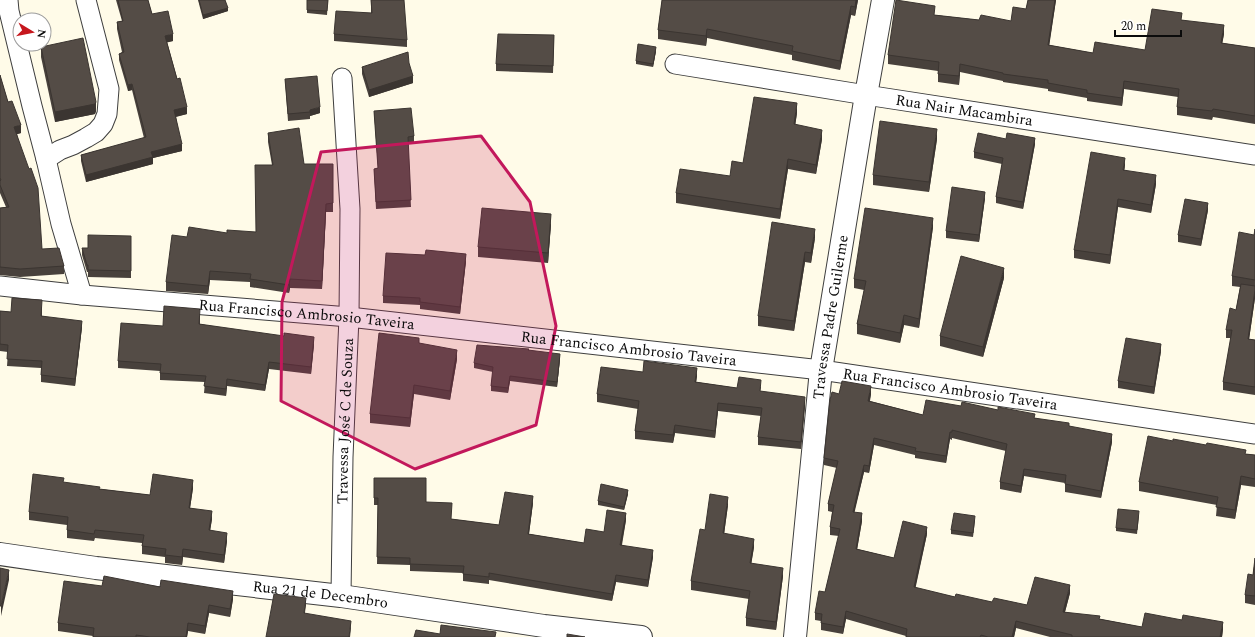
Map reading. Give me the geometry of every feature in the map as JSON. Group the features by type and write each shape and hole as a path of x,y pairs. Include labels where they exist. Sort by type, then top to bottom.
{"street":[{"path":"8,0 9,12 61,224 82,295"},
{"path":"46,158 96,132 103,124 107,114 109,89 86,0"},
{"name":"Travessa Padre Guilerme","path":"795,637 821,370 883,0"},
{"name":"Rua Nair Macambira","path":"675,64 1255,155"},
{"name":"Travessa José C de Souza","path":"341,596 343,457 349,317 350,209 342,78"},
{"name":"Rua Francisco Ambrosio Taveira","path":"0,286 82,295 349,317 821,370 1255,434"},
{"name":"Rua 21 de Decembro","path":"0,554 96,568 341,596 544,626 641,637"}],"highlighted area":[{"path":"481,136 530,202 556,326 536,425 415,469 281,401 282,302 321,152"}],"building":[{"path":"118,0 148,0 152,14 168,11 173,34 165,36 177,79 180,78 187,107 174,110 182,144 151,152 153,157 86,175 81,155 146,137 132,84 128,85 119,54 124,52 117,22 123,21"},
{"path":"199,0 225,0 228,8 203,15"},
{"path":"307,0 328,0 327,11 307,10"},
{"path":"371,0 404,0 407,40 334,34 336,11 372,13"},
{"path":"662,0 856,0 855,7 851,6 840,61 792,51 793,46 707,29 706,36 658,30"},
{"path":"896,0 935,6 934,15 979,20 981,15 1011,21 1013,7 1026,9 1028,0 1055,0 1048,45 1093,53 1095,42 1145,50 1152,9 1182,13 1181,20 1224,25 1221,43 1255,48 1255,116 1213,109 1212,111 1177,107 1179,89 1124,81 1122,98 1087,93 1087,90 1048,83 1048,80 1003,74 960,64 959,76 938,74 939,62 888,55"},
{"path":"498,34 554,35 553,66 496,64"},
{"path":"83,38 96,102 95,104 55,112 42,52 52,52 52,45"},
{"path":"638,44 656,47 653,64 636,61"},
{"path":"408,52 409,63 413,76 369,90 362,67"},
{"path":"0,75 8,102 12,101 21,125 14,127 29,169 31,168 38,188 42,249 59,248 64,266 20,269 0,267 0,208 9,207 0,185"},
{"path":"317,76 320,107 310,110 310,112 288,114 285,79"},
{"path":"754,97 797,103 794,124 822,130 816,165 788,159 780,209 676,193 680,169 730,176 732,161 743,163"},
{"path":"411,108 414,136 408,137 411,200 376,202 374,169 378,168 374,111"},
{"path":"880,121 937,129 929,182 873,175"},
{"path":"299,128 304,164 333,164 333,203 326,204 322,281 290,279 289,285 250,279 251,274 210,271 208,286 166,282 172,235 187,237 189,227 227,233 227,230 256,232 255,165 273,165 268,133"},
{"path":"978,133 1006,139 1007,133 1035,138 1023,202 996,197 1003,158 974,152"},
{"path":"1091,152 1125,158 1123,170 1156,175 1151,205 1118,199 1110,255 1074,250"},
{"path":"952,187 985,192 979,235 946,231"},
{"path":"1185,199 1208,203 1201,239 1178,235"},
{"path":"482,208 551,214 548,253 478,247"},
{"path":"865,208 933,218 919,319 904,315 900,333 857,324 866,281 854,279"},
{"path":"772,222 815,229 811,253 805,252 794,321 758,316"},
{"path":"1255,229 1255,280 1232,276 1239,232 1254,235"},
{"path":"88,235 131,236 131,271 88,270 88,265 82,248 88,248"},
{"path":"426,250 466,254 460,307 420,302 420,298 383,296 386,253 425,255"},
{"path":"961,256 1004,268 983,347 940,336"},
{"path":"1241,284 1255,286 1248,339 1255,340 1255,387 1223,382 1232,330 1226,330 1230,308 1236,310"},
{"path":"12,298 42,300 41,316 82,321 75,379 41,375 42,361 7,359 8,345 0,344 0,311 11,312"},
{"path":"164,306 200,309 199,324 284,336 284,333 314,337 311,367 269,362 265,385 227,379 226,389 204,386 206,376 160,373 161,364 118,361 121,323 163,326"},
{"path":"379,333 419,338 419,343 457,350 450,391 414,385 410,418 370,414"},
{"path":"1126,338 1161,344 1154,387 1118,381"},
{"path":"477,345 529,349 528,350 560,354 557,382 510,376 508,388 491,386 493,367 474,363"},
{"path":"644,361 697,368 695,382 737,388 739,377 761,380 760,391 805,397 801,442 758,437 762,408 718,403 715,431 675,425 673,435 635,431 639,401 597,394 601,367 643,372"},
{"path":"842,381 871,386 868,401 923,415 926,400 961,406 962,402 998,410 998,407 1035,414 1034,418 1069,423 1069,426 1112,434 1101,491 1065,484 1066,475 1024,469 1021,486 1000,482 1007,444 952,430 952,432 950,432 946,456 915,451 916,448 874,438 869,466 864,465 853,512 862,513 856,549 894,558 903,521 927,527 914,587 955,597 956,594 992,602 994,598 1027,605 1035,577 1070,585 1063,612 1100,616 1099,619 1142,627 1145,613 1182,620 1183,615 1223,622 1220,637 1072,637 1072,635 1016,621 1012,637 988,637 981,635 980,637 906,637 907,629 846,611 843,627 821,623 822,614 815,613 819,591 825,592 840,529 830,527 834,505 828,504 838,461 824,458 830,400 832,392 839,394"},
{"path":"1148,436 1206,445 1207,443 1246,450 1245,454 1255,455 1255,479 1241,476 1235,510 1216,507 1218,497 1139,482"},
{"path":"33,474 64,478 63,482 100,487 99,489 150,495 153,474 193,480 189,508 212,511 209,530 227,533 224,555 183,549 182,557 165,555 166,549 142,546 144,535 95,530 94,534 67,530 68,517 29,512"},
{"path":"374,478 426,478 426,502 452,503 451,519 499,525 505,492 533,496 528,534 584,543 586,529 604,532 607,510 626,513 620,545 653,550 648,580 616,575 612,594 489,573 489,577 463,574 464,566 410,564 410,558 377,557 378,498 374,498"},
{"path":"601,484 628,490 624,507 598,501"},
{"path":"710,494 728,497 723,533 754,539 750,563 783,568 776,622 746,618 750,591 691,581 700,529 705,530"},
{"path":"1118,509 1139,511 1137,530 1116,528"},
{"path":"954,513 975,516 973,533 951,530"},
{"path":"1255,558 1255,596 1245,595 1248,574 1253,575"},
{"path":"0,568 9,570 1,606 0,606"},
{"path":"104,576 160,587 161,580 233,591 230,609 209,605 205,626 188,623 186,637 150,637 136,635 136,637 93,637 94,628 58,623 64,581 102,586"},
{"path":"274,594 306,598 304,613 351,621 349,637 266,637"},
{"path":"441,625 496,632 495,637 414,637 416,630 440,634"},
{"path":"567,634 585,637 567,637"}]}
